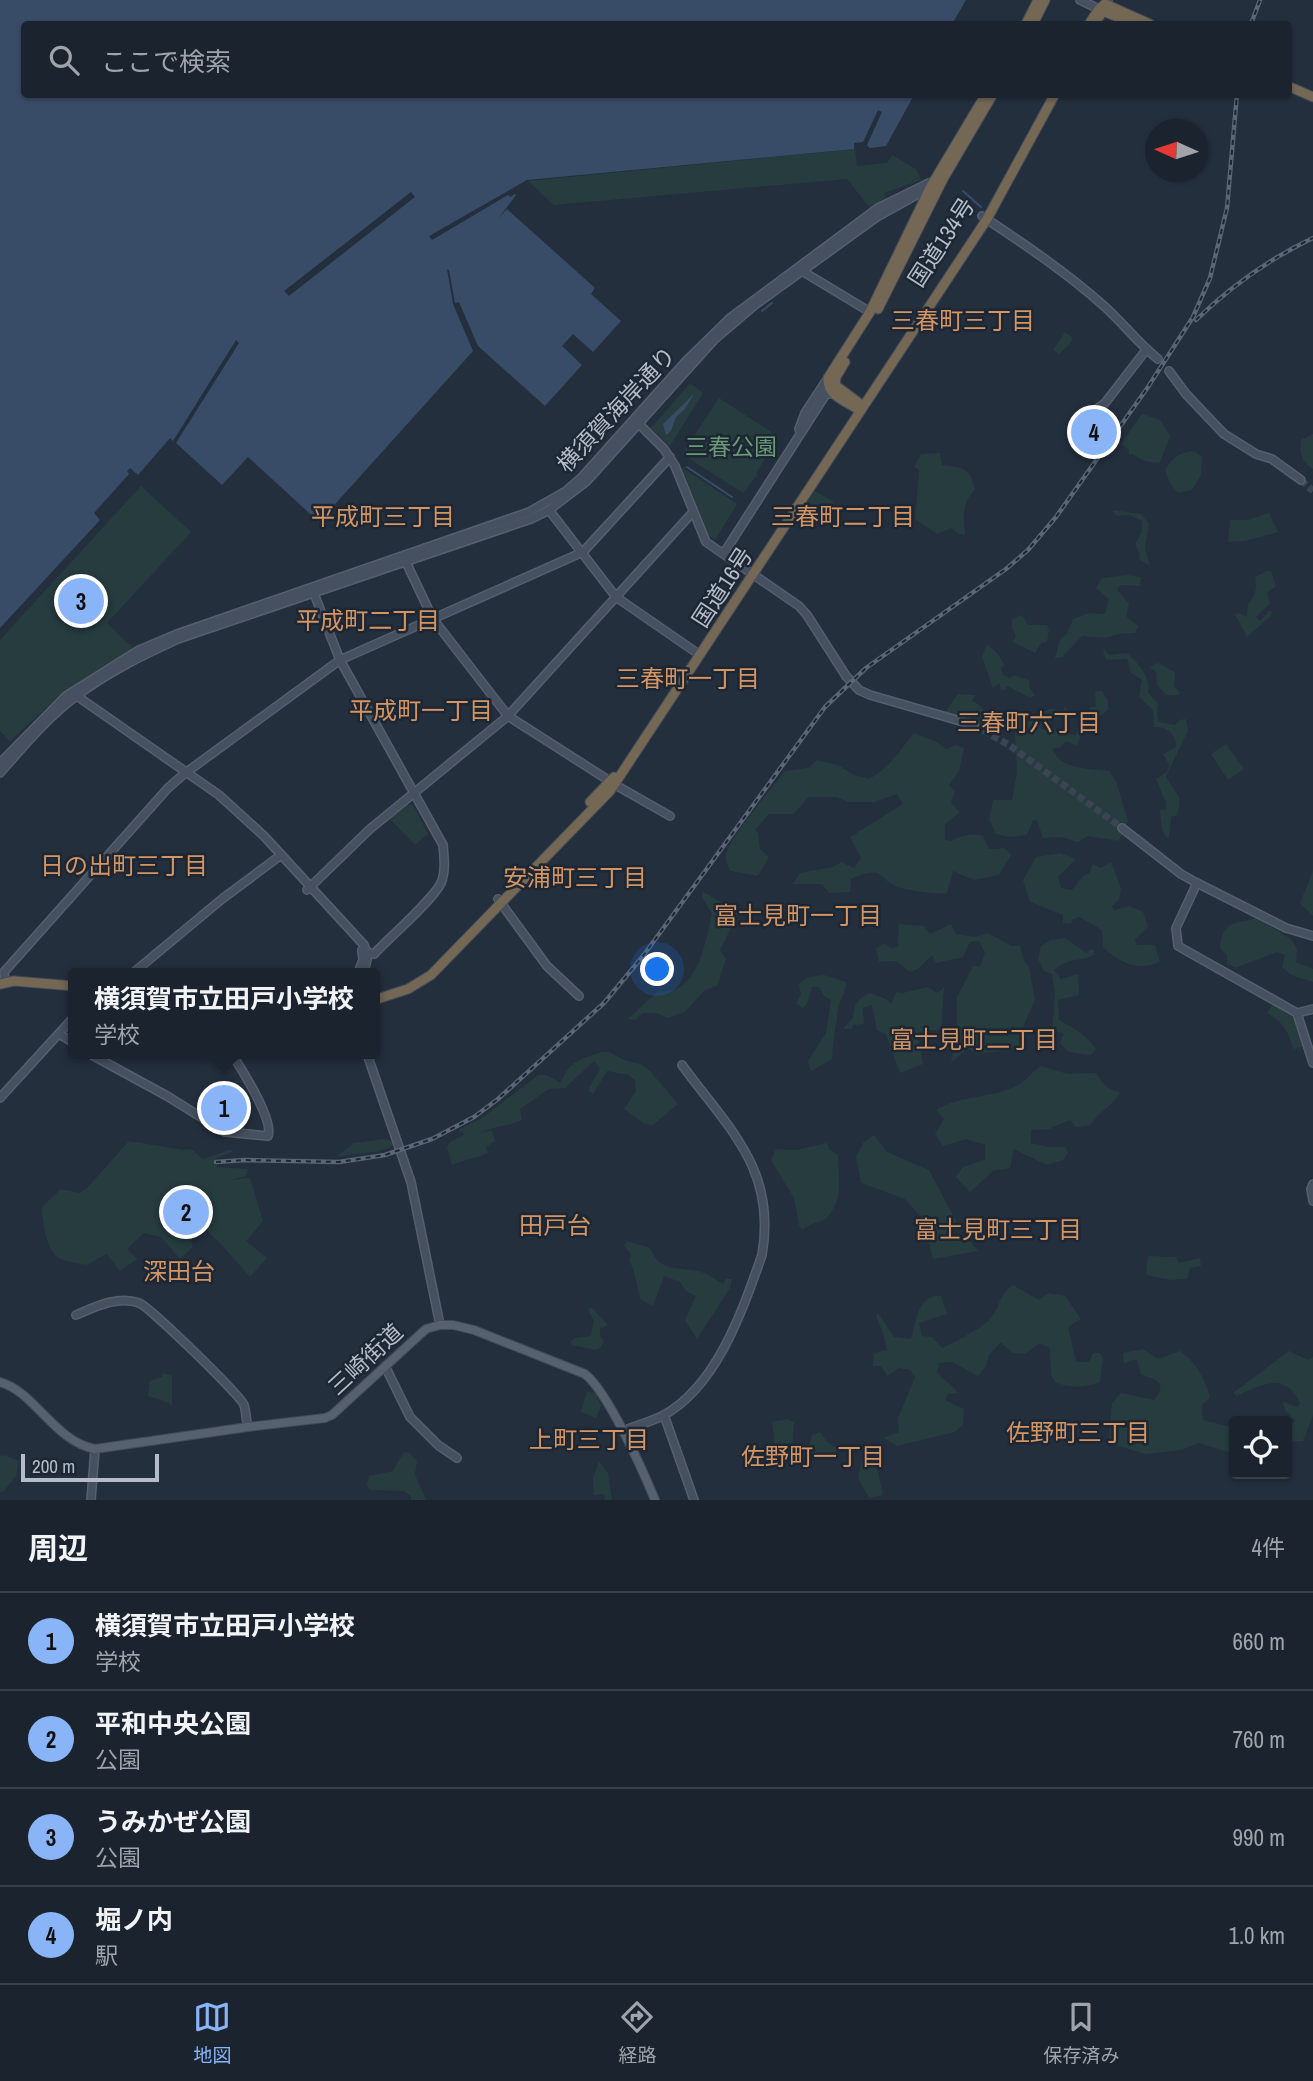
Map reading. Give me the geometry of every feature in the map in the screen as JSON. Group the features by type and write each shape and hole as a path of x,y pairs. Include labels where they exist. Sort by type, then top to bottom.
{"highway":[{"path":"1028,21 1038,0"},
{"path":"1034,21 1045,0"},
{"path":"1091,21 1102,5"},
{"path":"1102,5 1129,21"},
{"path":"1102,5 1142,21"},
{"path":"1292,87 1313,97"},
{"path":"1292,93 1313,102"},
{"path":"859,406 838,388 836,377 875,314 940,178 984,98"},
{"path":"859,406 833,394 828,388 828,378 870,312 931,187 940,178 990,98"},
{"name":"国道134号","path":"984,218 1047,98"},
{"name":"国道134号","path":"859,406 984,218 1053,98"},
{"name":"国道16号","path":"380,998 408,989 431,975 612,783 859,406"},
{"name":"国道16号","path":"380,991 404,985 428,971 500,901"},
{"path":"2,980 68,980"},
{"path":"2,980 68,986"}],"main road":[{"name":"三崎街道","path":"95,1449 325,1418 332,1415 426,1329 453,1325 585,1374 594,1382 622,1432 655,1500"},
{"path":"0,1382 20,1393 73,1442 95,1449"}],"street":[{"path":"1080,0 1102,5"},
{"name":"横須賀海岸通り","path":"405,560 547,503 581,478 637,421 686,361 730,318 878,208 940,178"},
{"path":"0,764 72,695 143,654 313,590 530,519 549,510 587,481 637,421 715,339 755,305 877,216 931,187"},
{"path":"984,218 1062,270 1118,319 1146,350 1158,359"},
{"path":"802,271 870,312"},
{"path":"1088,415 1105,403 1146,350"},
{"path":"1169,371 1186,394 1224,434 1256,454 1272,459 1301,480"},
{"path":"794,443 805,413 828,378"},
{"path":"724,554 826,394 833,394"},
{"path":"637,421 670,457 706,542 791,599 807,615 846,676 859,690 974,725"},
{"path":"2,980 4,972 168,788 186,773 340,660 583,552 670,457"},
{"path":"549,510 616,597 698,653"},
{"path":"308,889 370,829 508,716 693,512"},
{"path":"405,560 433,619 508,716 612,783 670,816"},
{"path":"72,695 186,773 279,856 365,953 374,954 440,884 444,871 443,845 340,660 313,590"},
{"path":"0,774 72,695"},
{"path":"1122,828 1181,874 1286,928 1313,936"},
{"path":"139,968 279,856"},
{"path":"1197,883 1176,928 1178,946 1297,1013 1313,1063"},
{"path":"500,901 547,966 579,996"},
{"path":"362,968 365,953"},
{"path":"1297,1013 1313,1009"},
{"path":"0,1098 68,1024"},
{"path":"59,1034 68,1039"},
{"path":"99,1059 225,1132 268,1136 270,1129 266,1116 235,1059"},
{"path":"369,1059 411,1182 440,1325"},
{"path":"622,1432 664,1415 689,1397 731,1337 762,1255 767,1227 762,1193 750,1158 682,1065"},
{"path":"1313,1184 1313,1201"},
{"path":"76,1315 113,1301 138,1302 150,1309 244,1404 248,1427"},
{"path":"385,1366 410,1417 457,1458"},
{"path":"664,1415 694,1500"},
{"path":"91,1500 95,1449"}],"green space":[{"path":"855,149 857,166 887,163 892,155 916,169 921,180 884,193 886,198 870,208 847,179 554,205 528,181"},
{"path":"1065,332 1073,338 1059,354 1053,350"},
{"path":"690,383 703,393 670,446 651,428"},
{"name":"三春公園","path":"719,398 779,437 756,473 758,474 743,493 682,454"},
{"path":"1142,414 1160,420 1170,436 1160,462 1146,461 1129,454 1129,450 1121,444"},
{"path":"1313,434 1313,469 1302,457 1300,449 1301,440"},
{"path":"1194,451 1202,457 1201,475 1192,490 1178,493 1165,470 1176,456"},
{"path":"940,453 942,465 965,470 973,482 975,490 964,510 965,535 951,528 937,534 915,519 919,470 914,467 921,454"},
{"name":"三春公園","path":"681,467 737,504 715,540 708,535"},
{"path":"141,486 191,532 107,623 133,648 59,696 10,741 0,731 0,640"},
{"path":"815,491 834,502 821,522 802,510"},
{"path":"1112,510 1141,514 1149,524 1145,548 1150,566 1139,559 1140,554 1135,544 1142,532 1142,521 1129,515 1117,516"},
{"path":"1269,513 1278,532 1245,541 1228,542 1230,520 1247,520"},
{"path":"1271,571 1276,586 1267,593 1270,603 1256,617 1260,621 1269,611 1272,611 1271,616 1247,637 1235,614 1247,617 1248,604 1255,592 1255,577"},
{"path":"1127,575 1141,577 1140,586 1120,585 1117,590 1129,604 1126,616 1138,626 1135,633 1105,638 1082,636 1062,657 1055,658 1060,640 1067,634 1073,619 1090,613 1105,614 1109,599 1096,588 1102,578"},
{"path":"1022,615 1028,625 1047,625 1047,642 1041,643 1035,653 1013,642 1016,636 1012,629 1012,619"},
{"path":"987,644 998,654 1005,666 1001,667 1003,675 1009,678 1015,675 1030,681 1029,687 1035,696 1029,697 1007,686 1005,690 1001,689 999,683 993,688 982,657"},
{"path":"1105,649 1109,655 1127,653 1139,666 1148,682 1148,693 1158,703 1159,722 1175,725 1179,720 1186,719 1188,731 1166,776 1180,802 1177,815 1171,817 1169,837 1166,837 1162,829 1160,810 1166,809 1166,803 1156,779 1167,772 1169,765 1163,754 1176,747 1175,738 1166,729 1154,727 1153,710 1139,697 1142,680 1131,673 1127,659 1106,660 1103,653"},
{"path":"1158,663 1175,672 1174,686 1180,692 1179,695 1166,695 1157,685 1156,672 1150,667"},
{"path":"1095,691 1102,691 1108,701 1108,710 1100,716 1096,731 1081,734 1077,746 1066,741 1060,748 1052,748 1068,765 1109,771 1116,781 1128,821 1119,841 1088,836 1078,842 1061,837 1043,838 1037,820 1033,820 1027,835 1010,837 996,834 989,819 993,800 1012,800 1017,772 1015,734 1019,717 1027,714 1033,718 1049,709 1064,710 1065,705 1068,712 1065,717 1040,727 1075,735 1088,716 1090,707 1096,707"},
{"path":"958,694 975,695 972,701 985,710 987,725 975,730 962,718 945,712"},
{"path":"914,733 935,741 946,749 956,745 964,748 959,771 949,785 955,792 951,803 960,812 945,824 945,840 979,835 983,836 989,849 1005,848 1011,855 999,875 974,880 953,871 947,894 901,888 876,873 851,879 850,892 829,893 822,884 793,884 800,873 833,867 841,862 854,868 861,858 850,837 903,804 897,794 874,802 848,802 836,797 808,797 794,814 769,814 755,830 758,832 760,849 769,857 758,876 731,871 726,860 729,847 785,771 808,768 817,760 838,765 854,775 869,779 889,764"},
{"path":"1226,744 1244,769 1228,780 1211,754"},
{"path":"407,805 413,805 428,834 415,845 390,819"},
{"path":"1060,853 1076,859 1058,877 1061,888 1072,890 1084,875 1089,874 1093,864 1101,868 1111,862 1121,888 1119,900 1112,906 1114,910 1130,906 1143,912 1148,926 1135,940 1137,945 1155,945 1160,962 1136,966 1122,961 1103,947 1102,930 1079,917 1072,920 1071,924 1063,923 1063,915 1030,902 1023,880 1036,857"},
{"path":"1313,871 1313,916 1300,903"},
{"path":"703,892 739,912 720,950 726,959 717,986 705,990 685,1012 668,1018 657,1013 642,1013 636,1020 628,1019 658,991 672,991 691,977 702,952 712,914 702,897"},
{"path":"1257,918 1291,939 1297,949 1296,962 1313,969 1313,982 1291,975 1282,967 1285,955 1277,952 1235,968 1227,963 1227,955 1220,948 1224,932 1231,925"},
{"path":"899,924 924,926 930,934 951,924 956,934 975,937 988,933 1012,946 1020,946 1024,961 1029,967 1035,1000 1023,1027 1023,1048 976,1054 968,1048 951,1063 957,1030 957,997 973,966 980,966 985,953 979,941 970,942 963,957 936,963 932,955 918,969 910,972 896,961 879,962 876,949 884,943 891,948 898,947"},
{"path":"1065,938 1086,953 1092,949 1095,954 1066,962 1054,970 1061,979 1078,974 1079,995 1058,1000 1059,1020 1092,1044 1096,1049 1090,1055 1069,1052 1060,1043 1064,1033 1052,1031 1055,994 1052,974 1044,971 1038,959 1041,946 1051,940"},
{"path":"824,975 846,982 846,986 839,1005 832,1059 811,1071 808,1061 826,1033 831,1000 824,996 819,987 812,987 807,1004 802,1008 796,1003 801,994 799,984 808,977"},
{"path":"927,987 938,993 944,987 941,1030 917,1034 923,1064 900,1073 886,1034 877,1030 872,1005 863,1008 864,1024 843,1029 853,1018 857,1002 870,993 886,999 891,1004 896,992 903,993"},
{"path":"1273,1003 1287,1011 1295,1020 1305,1046 1293,1049 1284,1028 1267,1013"},
{"path":"602,1052 610,1052 642,1065 678,1104 653,1125 645,1124 624,1109 636,1091 635,1080 628,1075 607,1071 593,1094 588,1090 600,1069 594,1061 565,1088 549,1089 520,1109 522,1120 480,1133 492,1130 495,1141 486,1147 488,1153 452,1165 447,1147 450,1142 465,1134 458,1130 482,1118 538,1075 546,1075 561,1083 572,1065"},
{"path":"1040,1066 1068,1074 1096,1073 1106,1087 1120,1093 1091,1125 1076,1127 1070,1120 1049,1129 1031,1130 1031,1143 1065,1147 1068,1153 1063,1160 1047,1165 1014,1149 1010,1168 993,1171 970,1192 956,1177 962,1168 985,1159 985,1145 966,1139 943,1146 935,1134 944,1119 936,1110 955,1102 1008,1089 1021,1083"},
{"path":"874,1135 887,1152 929,1170 959,1227 951,1231 948,1239 969,1240 978,1251 933,1259 922,1218 905,1199 861,1183 856,1157 863,1143"},
{"path":"384,1139 392,1141 394,1146 376,1152 337,1156 354,1143"},
{"path":"129,1141 191,1149 203,1159 234,1151 216,1158 217,1167 247,1169 246,1176 230,1180 250,1178 263,1221 246,1241 267,1258 250,1277 194,1219 187,1227 193,1247 180,1259 161,1237 144,1233 127,1249 137,1259 120,1271 107,1254 86,1265 59,1258 55,1254 46,1235 42,1207 61,1189 79,1193 87,1188"},
{"path":"827,1143 829,1149 838,1155 838,1197 832,1212 826,1218 802,1230 794,1198 771,1160 776,1149 796,1150"},
{"path":"627,1241 650,1248 660,1263 667,1266 704,1273 723,1284 726,1279 732,1279 730,1288 697,1339 685,1320 696,1296 686,1291 680,1282 664,1276 653,1306 640,1299 629,1261 631,1254 624,1246"},
{"path":"1148,1256 1176,1257 1179,1263 1200,1258 1201,1266 1190,1268 1187,1279 1171,1280 1146,1275"},
{"path":"1013,1285 1039,1300 1049,1293 1065,1296 1081,1319 1068,1327 1076,1362 1089,1362 1093,1353 1100,1353 1103,1359 1100,1382 1078,1387 1056,1383 1051,1375 1050,1348 1040,1343 1025,1354 1012,1353 1001,1342 989,1355 986,1366 978,1376 952,1362 939,1363 937,1372 958,1393 948,1394 945,1400 964,1409 963,1424 955,1432 897,1446 884,1438 899,1432 898,1418 915,1377 910,1370 899,1368 887,1376 881,1366 873,1366 874,1353 887,1350 876,1316 878,1313 894,1337 911,1339 923,1304 933,1296 941,1296 947,1314 919,1323 922,1336 932,1337 942,1348 987,1322"},
{"path":"591,1307 608,1325 600,1329 600,1336 604,1341 600,1348 595,1350 572,1345 570,1342 575,1338 591,1336 594,1320 588,1310"},
{"path":"1143,1349 1158,1359 1180,1351 1191,1361 1202,1377 1210,1397 1202,1405 1203,1420 1229,1427 1229,1452 1199,1443 1181,1450 1145,1454 1109,1443 1112,1403 1121,1393 1154,1400 1160,1389 1156,1380 1141,1375 1137,1359 1124,1363 1123,1353"},
{"path":"1289,1351 1308,1360 1313,1357 1313,1415 1303,1441 1292,1442 1292,1424 1295,1421 1285,1410 1283,1402 1298,1407 1300,1403 1287,1387 1272,1383 1237,1396 1233,1393"},
{"path":"163,1373 172,1376 172,1406 148,1396 150,1381 162,1377"},
{"path":"587,1391 595,1392 601,1406 596,1418 581,1412"},
{"path":"787,1419 794,1422 792,1450 808,1451 812,1435 820,1432 838,1453 796,1459 776,1458 772,1422"},
{"path":"404,1452 417,1460 415,1475 426,1500 411,1500 411,1496 404,1491 369,1490 369,1476 393,1471"},
{"path":"0,1456 19,1461 16,1476 3,1492 0,1492"},
{"path":"875,1458 883,1495 869,1498 858,1478 862,1459"},
{"path":"599,1461 608,1473 612,1500 605,1500 604,1494 594,1495 593,1478"}],"water":[{"path":"0,0 966,0 954,21 21,21 21,98 912,98 886,146 870,148 867,145 882,112 878,110 863,142 854,143 854,149 527,180 429,236 432,240 514,194 516,195 498,219 507,209 595,288 591,294 621,321 593,352 573,334 562,346 582,365 545,406 478,346 459,302 455,303 447,269 453,304 473,351 319,522 248,457 222,485 176,443 239,343 236,340 173,441 170,438 138,475 130,468 127,471 129,474 94,513 100,520 0,628"},
{"path":"694,394 676,417 671,431 666,435 663,424"}],"pier":[{"path":"411,192 415,197 289,296 284,291"}],"waterway":[{"path":"963,191 981,207"},
{"path":"762,311 772,303"},
{"path":"687,467 732,497"}],"tunnel":[{"path":"1301,480 1313,491"},
{"path":"974,725 1009,745 1122,828"}],"railway":[{"path":"1252,21 1260,0"},
{"path":"216,1162 339,1162 385,1155 432,1139 474,1117 498,1099 604,1003 643,956 825,707 866,668 1006,569 1028,550 1056,517 1148,387 1193,317 1210,278 1227,208 1237,98"},
{"path":"1196,320 1251,274 1313,238"}],"place":[{"name":"堀ノ内","path":"1094,432"},
{"name":"うみかぜ公園","path":"81,601"},
{"name":"横須賀市立田戸小学校","path":"224,1108"},
{"name":"平和中央公園","path":"186,1212"}],"district":[{"name":"三春町三丁目","path":"963,320"},
{"name":"平成町三丁目","path":"383,516"},
{"name":"三春町二丁目","path":"843,516"},
{"name":"平成町二丁目","path":"368,620"},
{"name":"三春町一丁目","path":"688,678"},
{"name":"平成町一丁目","path":"421,710"},
{"name":"三春町六丁目","path":"1029,722"},
{"name":"日の出町三丁目","path":"124,865"},
{"name":"安浦町三丁目","path":"575,877"},
{"name":"富士見町一丁目","path":"798,915"},
{"name":"富士見町二丁目","path":"974,1039"},
{"name":"田戸台","path":"555,1225"},
{"name":"富士見町三丁目","path":"998,1229"},
{"name":"深田台","path":"179,1271"},
{"name":"佐野町三丁目","path":"1078,1432"},
{"name":"上町三丁目","path":"589,1439"},
{"name":"佐野町一丁目","path":"813,1456"}]}
